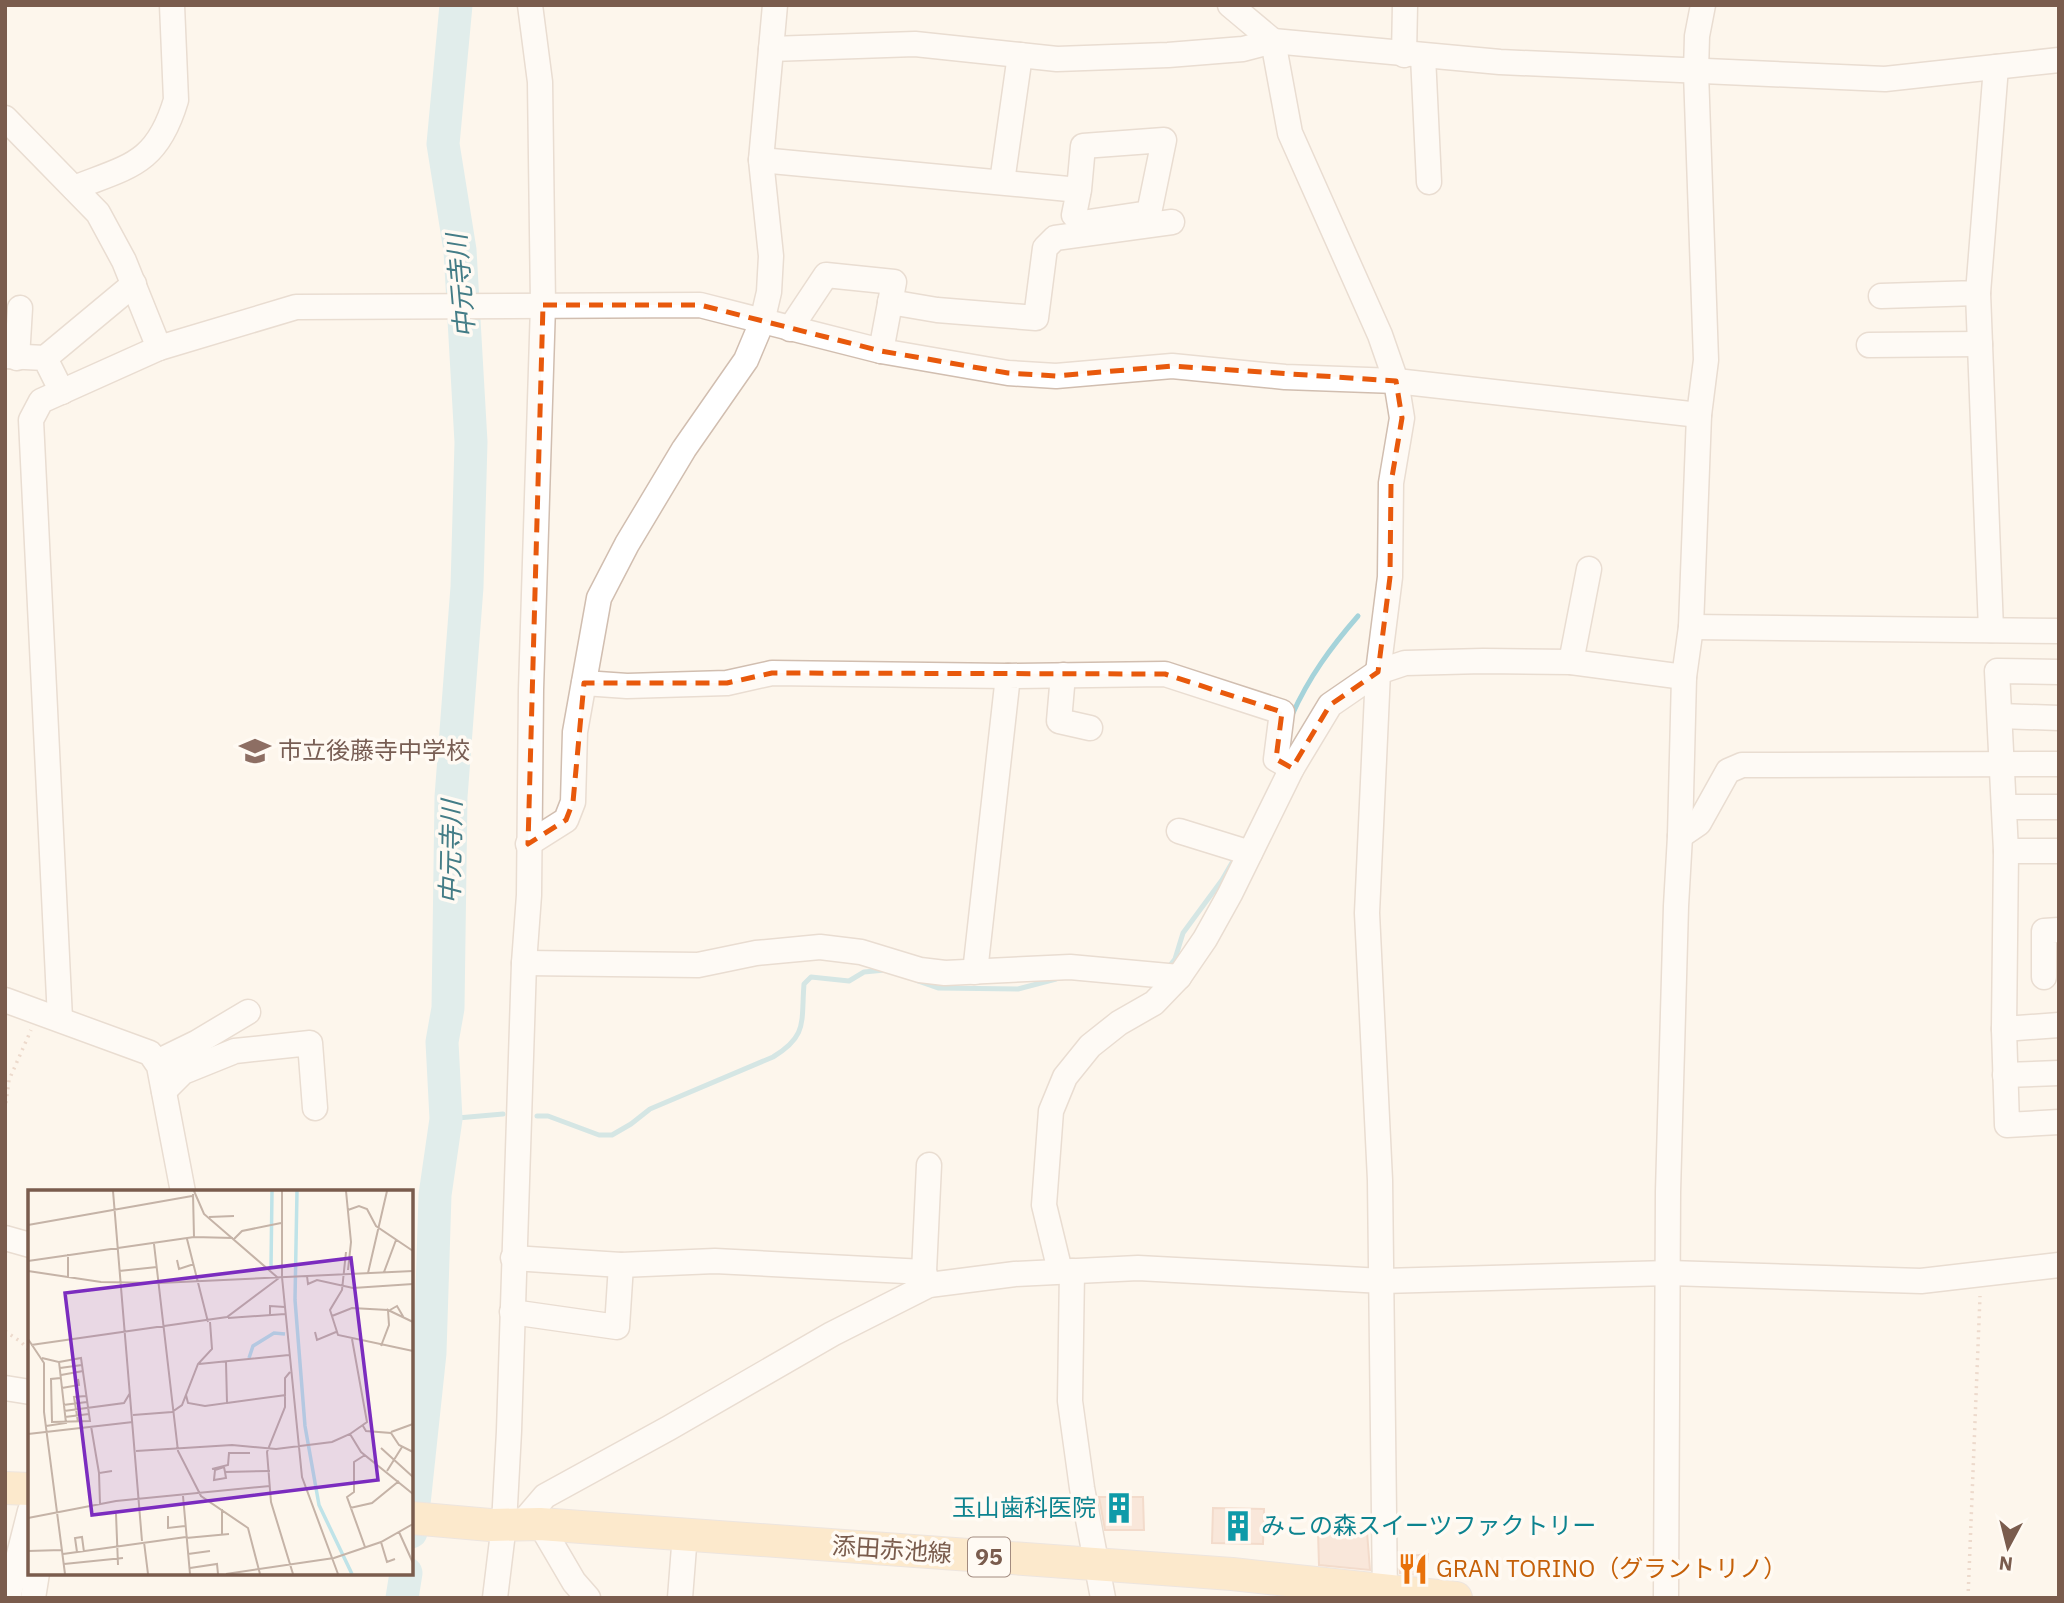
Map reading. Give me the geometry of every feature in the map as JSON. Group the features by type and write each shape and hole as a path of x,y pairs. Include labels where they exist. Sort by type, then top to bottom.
{"main road":[{"path":"5,1488 28,1489"},
{"name":"添田赤池線","path":"413,1518 685,1534 1232,1574 1385,1593 1456,1598"}],"street":[{"path":"74,188 138,163 154,148 176,100 172,5"},
{"path":"495,1598 514,1524 513,1258 529,895 533,305 540,82 530,5"},
{"path":"528,844 566,820 573,802 575,732 599,598 627,544 684,449 746,360 762,322 769,292 771,256 761,160 775,5"},
{"path":"1230,5 1273,41 1290,133 1380,335 1396,381 1402,418 1391,483 1390,577 1378,672 1367,913 1374,1031 1382,1281 1385,1593"},
{"path":"1405,5 1429,182"},
{"path":"1666,1598 1668,1192 1676,906 1684,677 1691,627 1699,415 1706,360 1696,72 1697,36 1703,5"},
{"path":"771,49 915,44 1057,59 1243,49 1273,41 1413,55 1696,72 1885,79 2059,60"},
{"path":"1002,182 1020,55"},
{"path":"1991,630 1978,293 1996,67"},
{"path":"5,118 98,213 124,261 159,348"},
{"path":"761,160 1079,190"},
{"path":"890,302 937,310 1036,318 1045,248 1055,238 1172,222"},
{"path":"790,329 826,275 894,282 881,351"},
{"path":"20,308 11,357 45,358 134,284"},
{"path":"1881,296 1978,293"},
{"path":"49,1016 32,420 41,401 159,348 296,307 700,305 881,351 1008,373 1056,376 1172,366 1285,377 1396,381 1699,415"},
{"path":"1869,345 1980,344"},
{"path":"45,358 62,392"},
{"path":"1572,662 1589,569"},
{"path":"1691,627 2059,631"},
{"path":"1103,1598 1082,1488 1070,1401 1066,1271 1044,1205 1051,1111 1065,1077 1090,1046 1119,1023 1154,1003 1179,977 1205,939 1292,768 1330,705 1378,672 1405,663 1572,662 1684,677"},
{"path":"2059,672 1997,671 2006,851 2004,1029 2007,1125 2059,1122"},
{"path":"584,683 627,686 727,683 772,673 1008,676 1165,674 1282,712 1276,759 1292,768"},
{"path":"1063,675 1059,721 1090,728"},
{"path":"975,972 1008,676"},
{"path":"2000,716 2059,718"},
{"path":"1680,836 1699,823 1728,771 1742,765 2059,764"},
{"path":"2004,807 2059,807"},
{"path":"1179,831 1251,853"},
{"path":"2006,851 2059,851"},
{"path":"2004,978 2052,977 2044,931 2059,930"},
{"path":"524,963 698,965 756,953 820,947 861,952 920,970 945,973 1070,967 1179,977"},
{"path":"5,1000 150,1053 156,1062 164,1091 183,1190"},
{"path":"156,1062 196,1043 248,1012"},
{"path":"2004,1029 2059,1025"},
{"path":"164,1091 183,1072 234,1051 310,1043 315,1108"},
{"path":"2005,1075 2059,1073"},
{"path":"926,1278 929,1165"},
{"path":"5,1238 28,1244"},
{"path":"513,1258 621,1265 715,1261 926,1278 1138,1268 1382,1281 1669,1273 1921,1281 2059,1265"},
{"path":"512,1312 617,1327 621,1265"},
{"path":"514,1524 545,1496 669,1428 926,1278"},
{"path":"5,1388 28,1392"},
{"path":"8,1598 28,1518"},
{"path":"514,1524 588,1598"},
{"path":"680,1598 685,1534"},
{"path":"33,1598 37,1575"}],"path":[{"path":"5,1110 9,1080 49,1016"},
{"path":"1968,1598 1980,1274"},
{"path":"5,1331 28,1349"}],"highlighted area":[{"path":"543,305 700,305 881,351 1008,373 1056,376 1172,366 1396,381 1402,418 1391,483 1390,577 1378,672 1330,705 1292,768 1276,759 1282,712 1165,674 772,673 727,683 584,683 573,802 566,820 528,844"}],"building":[{"name":"玉山歯科医院","path":"1099,1497 1143,1497 1144,1530 1105,1530"},
{"name":"みこの森スイーツファクトリー","path":"1213,1508 1264,1509 1263,1544 1212,1543"},
{"path":"1318,1532 1367,1532 1370,1570 1319,1565"},
{"name":"GRAN TORINO（グラントリノ）","path":"1428,1554 1426,1576 1400,1573 1399,1557"}],"waterway":[{"name":"中元寺川","path":"413,1513 430,1353 435,1195 446,1119 442,1042 448,1008 451,797 467,587 471,442 460,250 443,144 456,5"},
{"path":"1292,715 1321,663 1358,616"},
{"path":"1168,968 1175,959 1183,933 1233,861"},
{"path":"537,1116 548,1116 599,1135 612,1135 650,1109 773,1057 784,1049 797,1035 802,1018 804,984 811,977 849,981 864,972 885,970"},
{"path":"918,981 938,988 1018,989 1056,979"},
{"path":"446,1119 503,1114"},
{"name":"中元寺川","path":"402,1598 406,1575"}],"place":[{"name":"市立後藤寺中学校","path":"255,751"},
{"name":"玉山歯科医院","path":"1119,1508"},
{"name":"みこの森スイーツファクトリー","path":"1238,1526"},
{"name":"GRAN TORINO（グラントリノ）","path":"1413,1569"}]}
